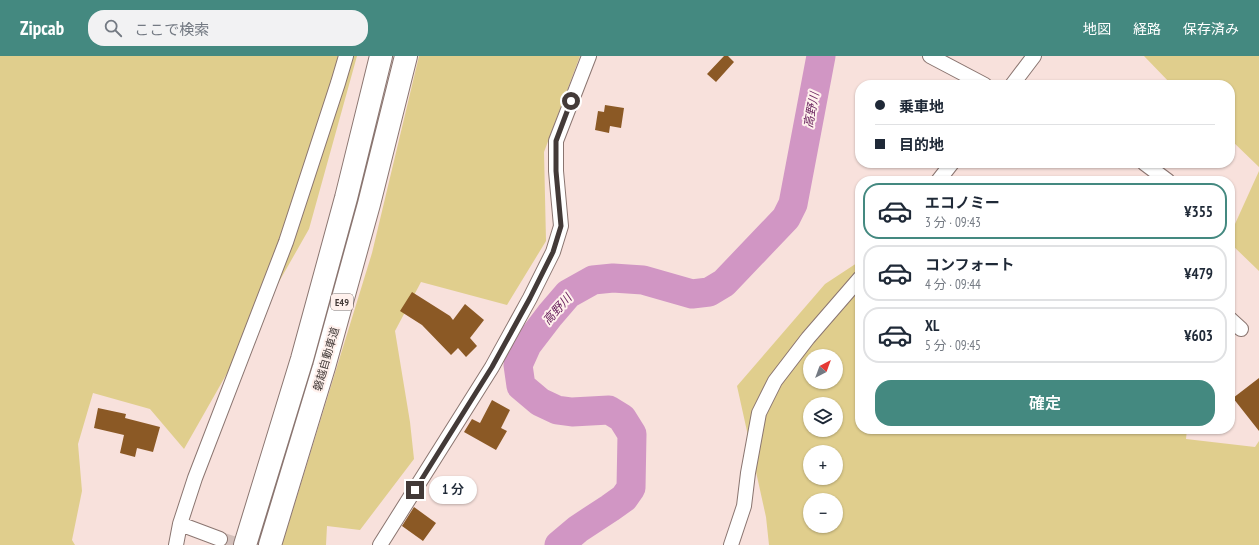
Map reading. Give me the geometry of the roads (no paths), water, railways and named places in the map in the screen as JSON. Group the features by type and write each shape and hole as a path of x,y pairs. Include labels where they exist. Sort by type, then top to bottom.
{"highway":[{"name":"E49","path":"245,545 302,359 346,198 381,56"},
{"name":"磐越自動車道","path":"270,545 324,367 369,204 406,56"}],"street":[{"path":"176,545 180,524 195,478 286,242 346,56"},
{"path":"380,545 492,367 530,298 553,252 561,226 556,171 556,141 589,56"},
{"path":"930,56 976,80"},
{"path":"1016,80 1034,56"},
{"path":"942,176 948,168"},
{"path":"1151,168 1161,176"},
{"path":"731,545 744,506 759,413 775,382 808,338 855,284"},
{"path":"1235,324 1241,330"},
{"path":"180,524 220,539"}],"waterway":[{"name":"高野川","path":"559,545 578,529 624,498 631,488 632,434 622,418 609,410 572,412 557,410 540,402 521,386 518,365 527,345 568,294 593,280 613,278 643,280 692,294 709,292 724,283 786,218 793,204 821,56"}],"tunnel":[{"path":"220,539 239,545"}]}
